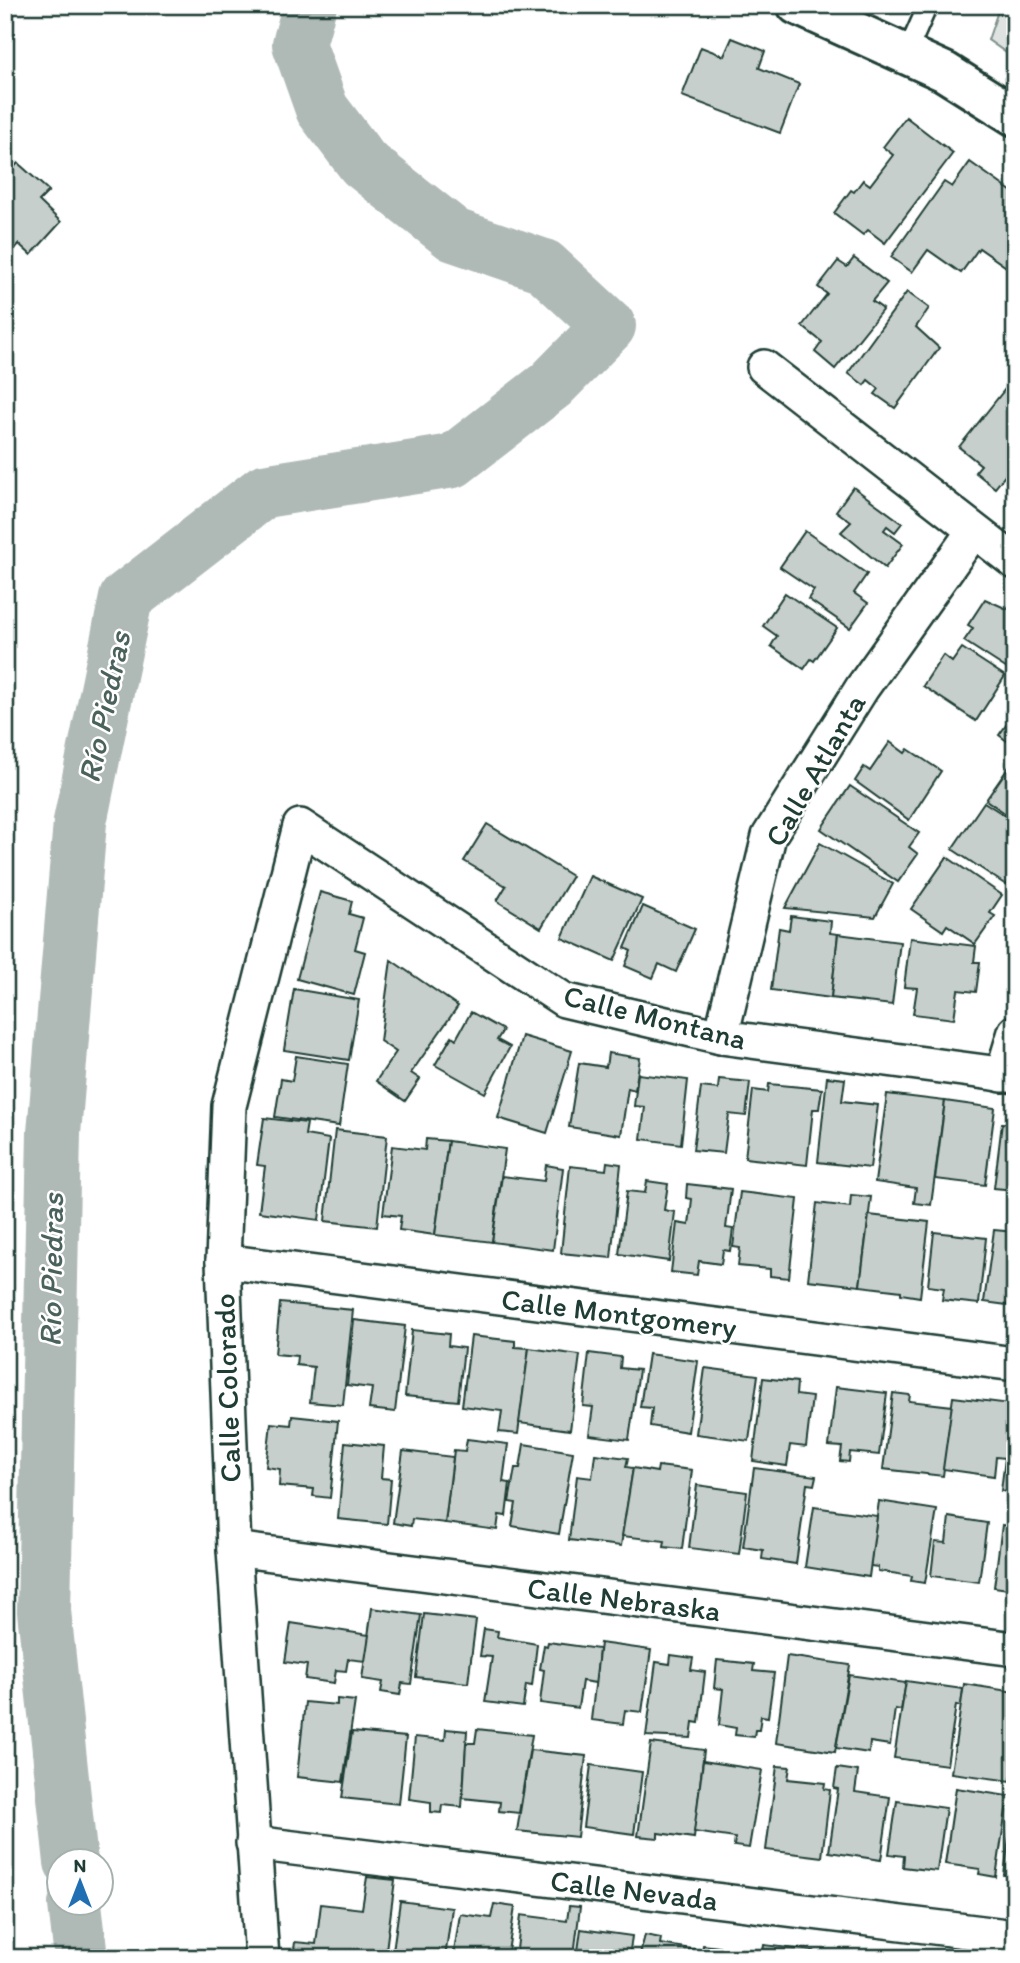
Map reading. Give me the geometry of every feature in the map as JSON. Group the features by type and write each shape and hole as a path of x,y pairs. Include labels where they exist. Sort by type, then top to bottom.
{"main road":[{"path":"797,5 945,72 1015,116"}],"street":[{"path":"764,367 1015,562"},
{"name":"Calle Atlanta","path":"721,1037 769,836 862,688 974,532"},
{"name":"Calle Montana","path":"300,826 564,1000 721,1037 1008,1075"},
{"name":"Calle Colorado","path":"262,1958 233,1549 223,1261 229,1106 300,826"},
{"path":"1008,1075 1015,1031"},
{"name":"Calle Montgomery","path":"223,1261 1015,1364"},
{"name":"Calle Nebraska","path":"233,1549 1015,1649"},
{"name":"Calle Nevada","path":"253,1843 1015,1937"}],"lane":[{"path":"906,55 928,5"}],"shaded area":[{"path":"1000,5 1015,5 1015,59 988,40"}],"building":[{"path":"732,38 765,51 759,68 799,84 780,133 682,96 701,47 724,56"},
{"path":"906,117 953,153 885,243 868,230 863,235 834,213 851,190 854,192 863,180 870,185 893,155 883,147"},
{"path":"970,162 1015,194 1015,273 979,248 961,273 928,250 912,272 891,257 944,182 952,187"},
{"path":"18,163 49,191 39,201 61,222 31,255 19,244 14,250 5,242 5,177"},
{"path":"854,258 887,283 872,301 883,309 835,369 815,352 822,342 802,326 827,294 818,287 838,261 847,267"},
{"path":"907,292 929,308 916,327 939,348 895,408 875,394 879,389 868,380 864,385 848,373"},
{"path":"1013,379 1015,447 1009,454 1015,458 1015,463 995,488 975,472 981,465 959,447"},
{"path":"853,487 902,523 895,532 887,526 884,530 903,544 885,568 841,532 851,522 836,511"},
{"path":"805,531 867,574 854,593 868,603 850,628 808,599 814,590 780,567"},
{"path":"785,593 837,628 814,661 811,659 804,669 771,646 777,636 763,626"},
{"path":"1014,598 1015,674 964,641 973,628 968,625 985,599 1007,609"},
{"path":"962,648 1005,676 976,721 923,686 943,655 952,662"},
{"path":"1009,721 1015,725 1015,747 999,735"},
{"path":"890,742 905,753 908,749 941,771 909,820 855,781 864,767 870,771"},
{"path":"1015,758 1015,820 986,800"},
{"path":"850,786 919,833 909,847 918,854 898,882 821,829"},
{"path":"984,802 1015,822 1015,862 1011,868 1015,873 1006,885 952,849"},
{"path":"487,824 572,876 541,928 497,901 506,886 464,861"},
{"path":"820,843 893,884 875,917 785,908"},
{"path":"947,857 1002,895 990,913 995,916 975,944 947,925 943,931 911,909"},
{"path":"590,876 642,899 614,961 562,938"},
{"path":"320,892 352,901 349,914 363,918 355,949 365,952 354,995 297,979"},
{"path":"643,906 695,929 676,972 659,964 653,978 625,966 631,951 625,948"},
{"path":"791,916 831,921 830,933 838,934 831,998 771,990 779,928 789,930"},
{"path":"838,934 900,942 892,1005 831,998"},
{"path":"910,938 976,946 974,962 980,962 976,992 958,990 954,1019 913,1014 917,988 904,987"},
{"path":"391,960 458,1006 411,1073 420,1079 405,1101 376,1081 396,1052 380,1041"},
{"path":"294,989 359,1000 349,1060 284,1050"},
{"path":"471,1012 503,1030 497,1040 510,1047 485,1093 435,1065 452,1036 456,1039"},
{"path":"522,1036 572,1051 547,1133 498,1118"},
{"path":"608,1053 640,1058 635,1090 628,1088 621,1135 569,1127 579,1063 606,1067"},
{"path":"296,1056 348,1064 339,1126 275,1117 281,1079 292,1081"},
{"path":"638,1074 688,1080 681,1144 641,1139 645,1107 634,1106"},
{"path":"827,1077 845,1079 842,1101 878,1105 870,1168 818,1162"},
{"path":"719,1079 750,1082 746,1116 729,1114 724,1153 693,1150 701,1087 718,1089"},
{"path":"769,1084 822,1089 819,1109 813,1109 807,1165 745,1158 753,1090 768,1092"},
{"path":"887,1094 945,1101 931,1205 914,1203 916,1188 875,1182"},
{"path":"945,1101 995,1108 985,1185 935,1179"},
{"path":"264,1118 307,1123 305,1135 329,1139 319,1220 259,1212 265,1166 257,1165"},
{"path":"1002,1123 1015,1124 1015,1190 994,1188"},
{"path":"335,1130 387,1136 377,1227 325,1221"},
{"path":"426,1139 448,1141 435,1235 399,1230 401,1216 383,1214 392,1146 425,1150"},
{"path":"448,1141 505,1149 492,1242 435,1235"},
{"path":"607,1162 621,1164 611,1258 561,1253 570,1166 606,1170"},
{"path":"546,1165 563,1168 553,1250 492,1242 502,1176 544,1181"},
{"path":"647,1181 668,1184 664,1210 675,1212 669,1261 619,1254 627,1191 645,1193"},
{"path":"687,1184 731,1189 726,1228 733,1229 730,1251 723,1250 721,1264 699,1261 697,1275 671,1272 677,1223 689,1225 692,1199 686,1198"},
{"path":"740,1192 798,1199 789,1278 770,1276 770,1269 738,1266 740,1248 733,1247"},
{"path":"851,1195 871,1197 860,1286 808,1280 817,1203 850,1207"},
{"path":"869,1215 929,1222 920,1297 901,1294 901,1291 860,1286"},
{"path":"994,1230 1015,1232 1015,1306 984,1302"},
{"path":"934,1232 986,1238 979,1304 942,1300 944,1288 928,1286"},
{"path":"280,1303 353,1310 343,1405 310,1402 314,1367 296,1365 297,1356 275,1354"},
{"path":"354,1320 405,1326 395,1412 369,1409 372,1388 347,1385"},
{"path":"412,1330 449,1334 448,1346 464,1348 458,1401 405,1396"},
{"path":"471,1336 515,1341 515,1347 529,1348 518,1434 499,1432 502,1411 462,1406"},
{"path":"529,1348 580,1355 570,1430 519,1423"},
{"path":"589,1353 621,1357 620,1368 639,1370 629,1440 589,1435 593,1407 583,1406"},
{"path":"648,1354 698,1361 688,1432 650,1426 652,1408 640,1407"},
{"path":"705,1368 758,1375 749,1441 696,1434"},
{"path":"763,1378 797,1382 796,1395 812,1397 806,1447 790,1445 787,1466 753,1461"},
{"path":"836,1387 887,1393 879,1455 850,1452 849,1462 840,1461 842,1447 829,1446"},
{"path":"893,1393 910,1395 909,1401 952,1406 943,1476 883,1469"},
{"path":"953,1397 1011,1404 1005,1458 996,1457 994,1476 943,1469"},
{"path":"1011,1410 1015,1411 1015,1493 1001,1491"},
{"path":"292,1416 338,1421 330,1498 313,1496 314,1489 279,1486 280,1469 266,1467 271,1423 291,1425"},
{"path":"467,1439 508,1444 503,1482 510,1483 506,1516 499,1515 497,1530 445,1523 454,1450 465,1451"},
{"path":"345,1442 384,1446 381,1478 391,1479 387,1524 338,1519"},
{"path":"524,1444 573,1452 559,1534 512,1526 516,1503 509,1502 515,1468 520,1468"},
{"path":"403,1451 453,1457 445,1523 412,1519 411,1526 393,1523"},
{"path":"595,1454 628,1458 626,1467 633,1468 621,1546 569,1540 577,1476 592,1478"},
{"path":"658,1466 692,1470 682,1549 664,1547 665,1541 622,1536 633,1468 657,1472"},
{"path":"754,1468 816,1476 814,1485 807,1484 796,1564 762,1559 763,1550 743,1547"},
{"path":"697,1485 747,1492 739,1554 689,1548"},
{"path":"879,1501 937,1510 925,1583 911,1581 912,1576 878,1571 878,1567 870,1566"},
{"path":"814,1507 877,1516 869,1577 805,1567"},
{"path":"949,1517 987,1523 979,1582 931,1576 935,1542 946,1543"},
{"path":"1002,1525 1015,1527 1015,1590 994,1587"},
{"path":"372,1608 421,1615 411,1684 402,1683 400,1695 381,1692 383,1682 362,1679"},
{"path":"424,1614 476,1620 468,1683 416,1677"},
{"path":"291,1623 369,1635 365,1661 348,1659 346,1671 336,1670 334,1683 305,1679 307,1665 285,1662"},
{"path":"484,1629 498,1631 497,1637 537,1644 532,1686 526,1685 523,1707 485,1702 492,1657 480,1656"},
{"path":"548,1642 599,1649 596,1683 582,1681 578,1708 540,1703 544,1670 540,1669 544,1645 547,1646"},
{"path":"600,1643 651,1650 642,1712 625,1710 623,1724 591,1720"},
{"path":"671,1655 693,1658 691,1670 705,1672 699,1723 693,1722 691,1738 646,1736 656,1662 670,1664"},
{"path":"787,1656 850,1665 835,1752 776,1743"},
{"path":"717,1660 754,1664 753,1671 774,1673 768,1717 761,1716 759,1730 755,1730 754,1737 735,1735 736,1728 719,1725 723,1689 714,1688"},
{"path":"849,1675 906,1683 901,1710 895,1709 890,1745 870,1742 869,1753 836,1748"},
{"path":"906,1681 963,1689 961,1706 956,1705 947,1765 894,1758"},
{"path":"964,1684 1015,1692 1015,1754 1011,1781 951,1773"},
{"path":"337,1699 355,1701 343,1782 297,1777 305,1702 337,1705"},
{"path":"446,1729 467,1731 462,1807 442,1805 441,1813 431,1812 431,1802 409,1799 415,1737 445,1740"},
{"path":"477,1729 532,1735 519,1813 499,1811 500,1802 463,1798 466,1743 475,1743"},
{"path":"352,1732 406,1737 399,1804 342,1798"},
{"path":"651,1743 704,1750 694,1838 658,1833 658,1838 638,1836"},
{"path":"530,1750 586,1756 577,1837 517,1831"},
{"path":"703,1761 762,1770 749,1848 734,1846 735,1838 694,1832"},
{"path":"591,1765 642,1772 634,1834 583,1827"},
{"path":"777,1766 790,1767 788,1779 825,1783 824,1789 830,1790 822,1857 766,1850"},
{"path":"837,1768 858,1771 855,1792 890,1797 881,1860 829,1852 838,1789 834,1788"},
{"path":"956,1788 1008,1796 996,1877 979,1874 980,1869 945,1864"},
{"path":"897,1801 946,1808 937,1871 903,1867 904,1856 889,1854"},
{"path":"1012,1814 1015,1815 1015,1877 1004,1875"},
{"path":"367,1877 395,1880 385,1958 293,1958 295,1942 316,1944 321,1904 362,1909"},
{"path":"400,1901 452,1908 445,1958 392,1958"},
{"path":"494,1904 515,1907 507,1958 453,1958 460,1914 491,1918"},
{"path":"569,1906 580,1907 574,1955 516,1958 521,1915 567,1921"},
{"path":"581,1929 632,1936 629,1958 577,1958"},
{"path":"645,1935 661,1938 660,1944 698,1950 697,1958 639,1958"},
{"path":"703,1945 758,1952 758,1958 701,1958"},
{"path":"764,1945 814,1951 813,1958 762,1958"}],"waterway":[{"name":"Río Piedras","path":"69,1848 44,1611 54,1133 80,822 126,598 264,491 453,461 551,385 609,326 544,266 454,235 363,163 322,109 299,44 310,5"},
{"name":"Río Piedras","path":"77,1918 81,1958"}]}
